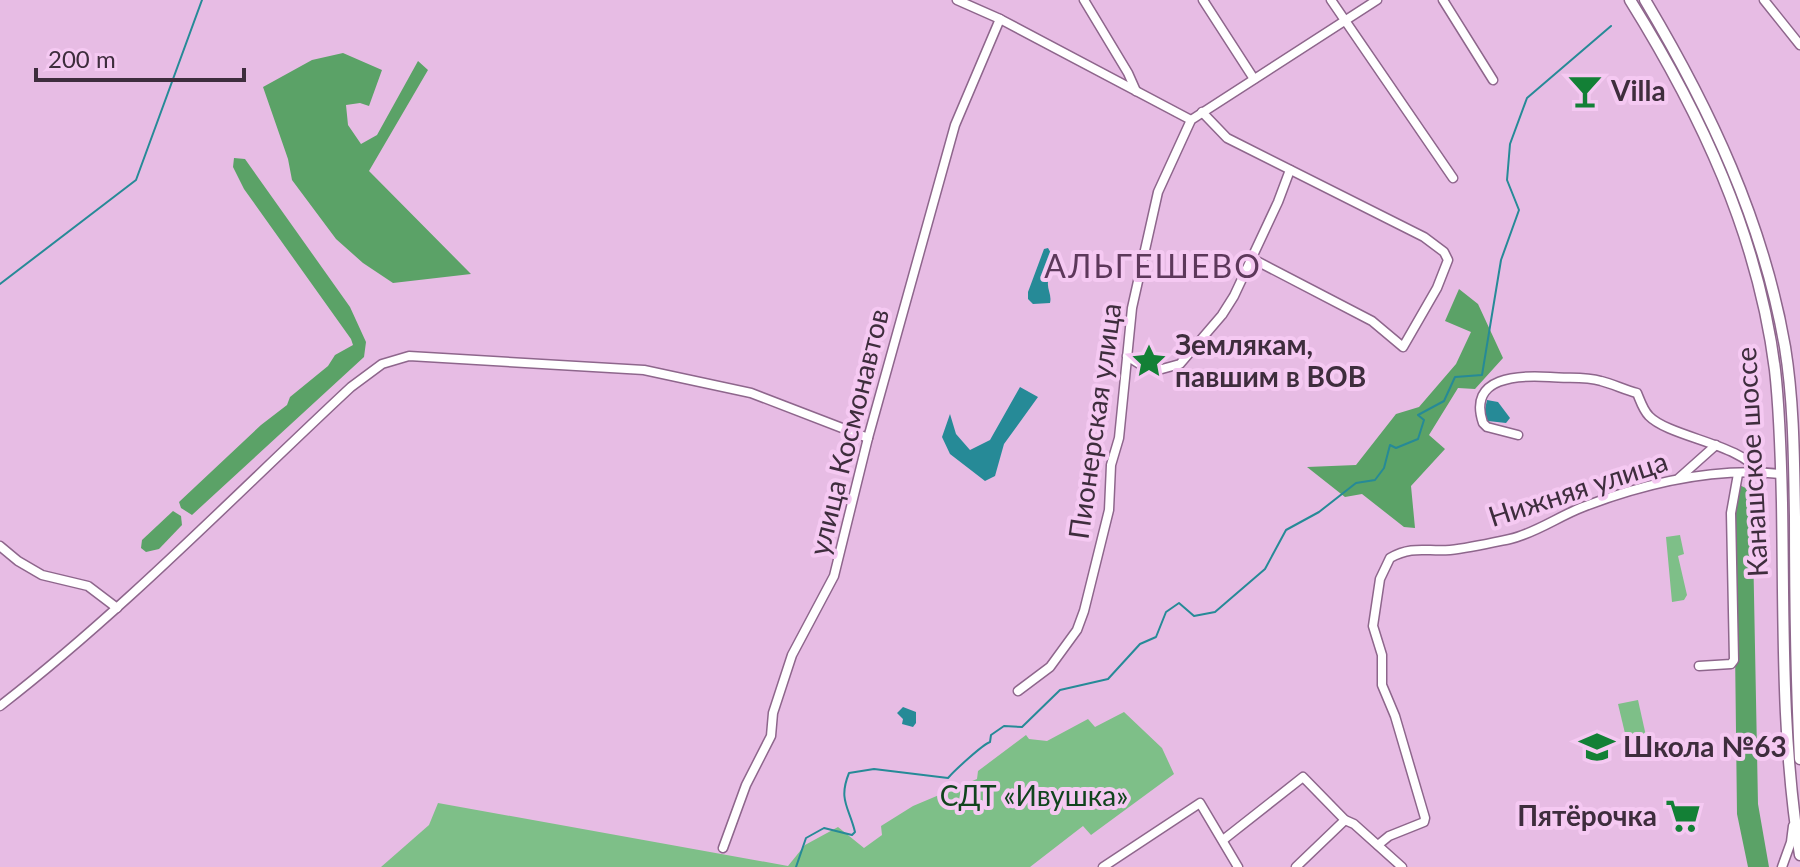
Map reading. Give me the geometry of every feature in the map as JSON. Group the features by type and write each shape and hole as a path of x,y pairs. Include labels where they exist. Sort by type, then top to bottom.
{"main road":[{"name":"Канашское шоссе","path":"1630,0 1685,94 1735,203 1754,263 1775,370 1781,474 1787,736 1800,855"},
{"name":"Канашское шоссе","path":"1645,0 1706,108 1741,190 1762,250 1785,350 1797,475 1800,759"},
{"path":"1781,474 1797,475"}],"street":[{"path":"957,0 1000,19 1191,120"},
{"path":"1084,0 1137,92"},
{"path":"1203,0 1254,79"},
{"path":"1331,0 1453,178"},
{"name":"Пионерская улица","path":"1018,691 1050,667 1077,630 1084,611 1109,510 1111,465 1119,438 1132,308 1158,192 1191,120 1377,0"},
{"path":"1443,0 1493,80"},
{"path":"1764,0 1800,45"},
{"name":"улица Космонавтов","path":"723,848 746,785 771,736 773,713 792,655 834,576 868,438 955,125 1000,19"},
{"path":"1202,112 1227,138 1434,244 1447,256 1448,266 1403,347 1372,321 1251,258"},
{"path":"1127,356 1146,368 1162,369 1180,364 1222,315 1278,202 1290,170"},
{"path":"0,706 117,608 351,387 394,359 409,356 453,357 644,370 751,393 868,438"},
{"path":"1518,435 1487,427 1483,423 1481,401 1489,387 1497,382 1531,375 1574,376 1637,393 1649,416 1661,424 1716,445 1755,465 1758,472"},
{"path":"1679,478 1716,445"},
{"name":"Нижняя улица","path":"1378,845 1389,836 1424,822 1425,818 1395,716 1382,685 1382,655 1373,626 1380,579 1390,558 1421,548 1453,550 1513,538 1583,507 1679,478 1758,472 1781,474"},
{"path":"1699,666 1731,664 1734,660 1731,513 1738,474"},
{"path":"0,546 42,575 88,586 117,608"},
{"path":"1223,840 1303,777 1345,820 1354,824 1402,867"},
{"path":"1103,867 1200,803 1238,867"},
{"path":"1782,867 1791,842 1794,817"},
{"path":"1296,867 1345,820"}],"green space":[{"path":"1680,535 1684,554 1678,556 1687,595 1684,600 1672,602 1666,537"},
{"path":"1638,700 1648,745 1629,750 1618,704"},
{"name":"СДТ «Ивушка»","path":"1124,712 1162,748 1174,774 1091,835 1083,826 1030,867 381,867 429,825 438,803 788,866 805,845 838,827 864,848 882,835 881,826 913,806 977,779 978,771 1026,735 1029,739 1047,741 1088,719 1095,727"}],"shaded area":[{"path":"343,53 382,70 369,106 360,103 346,105 348,125 361,144 377,135 418,61 428,70 369,171 471,274 393,283 363,263 336,239 292,180 288,159 263,87 312,60"},
{"path":"234,158 245,159 350,307 366,342 364,357 192,515 181,508 179,502 261,425 287,405 290,397 328,366 335,355 353,345 244,189 233,167"},
{"path":"1048,248 1053,261 1048,282 1050,303 1033,304 1028,299 1028,292 1044,249"},
{"path":"1459,289 1478,304 1503,358 1475,389 1458,388 1429,435 1445,449 1411,486 1415,528 1404,527 1362,494 1345,497 1307,467 1356,465 1396,414 1419,407 1456,364 1471,332 1445,321"},
{"path":"1020,387 1038,397 1004,444 995,476 985,481 950,454 942,437 950,414 956,434 970,450 990,440"},
{"path":"1487,400 1498,402 1510,418 1506,423 1488,421 1484,414"},
{"path":"1733,482 1752,491 1758,804 1769,867 1748,867 1737,814"},
{"path":"173,511 181,516 182,525 159,549 146,552 141,548 142,540"},
{"path":"903,707 916,712 913,727 902,724 903,719 897,713"}],"waterway":[{"path":"0,284 136,180 202,0"},
{"path":"796,867 806,838 824,828 852,835 855,832 844,797 849,773 874,769 948,778 990,742 991,735 1004,726 1022,727 1060,690 1108,679 1140,644 1156,637 1166,612 1179,603 1194,616 1215,612 1265,569 1286,530 1319,512 1356,483 1375,480 1384,468 1390,445 1396,448 1418,439 1424,420 1418,415 1444,401 1455,377 1482,375 1501,260 1519,210 1507,180 1510,144 1527,98 1611,26"}],"place":[{"name":"Villa","path":"1585,91"},
{"name":"Землякам, павшим в ВОВ","path":"1149,361"},
{"name":"Школа №63","path":"1597,747"},
{"name":"Пятёрочка","path":"1683,816"}],"district":[{"name":"АЛЬГЕШЕВО","path":"1153,267"}]}
